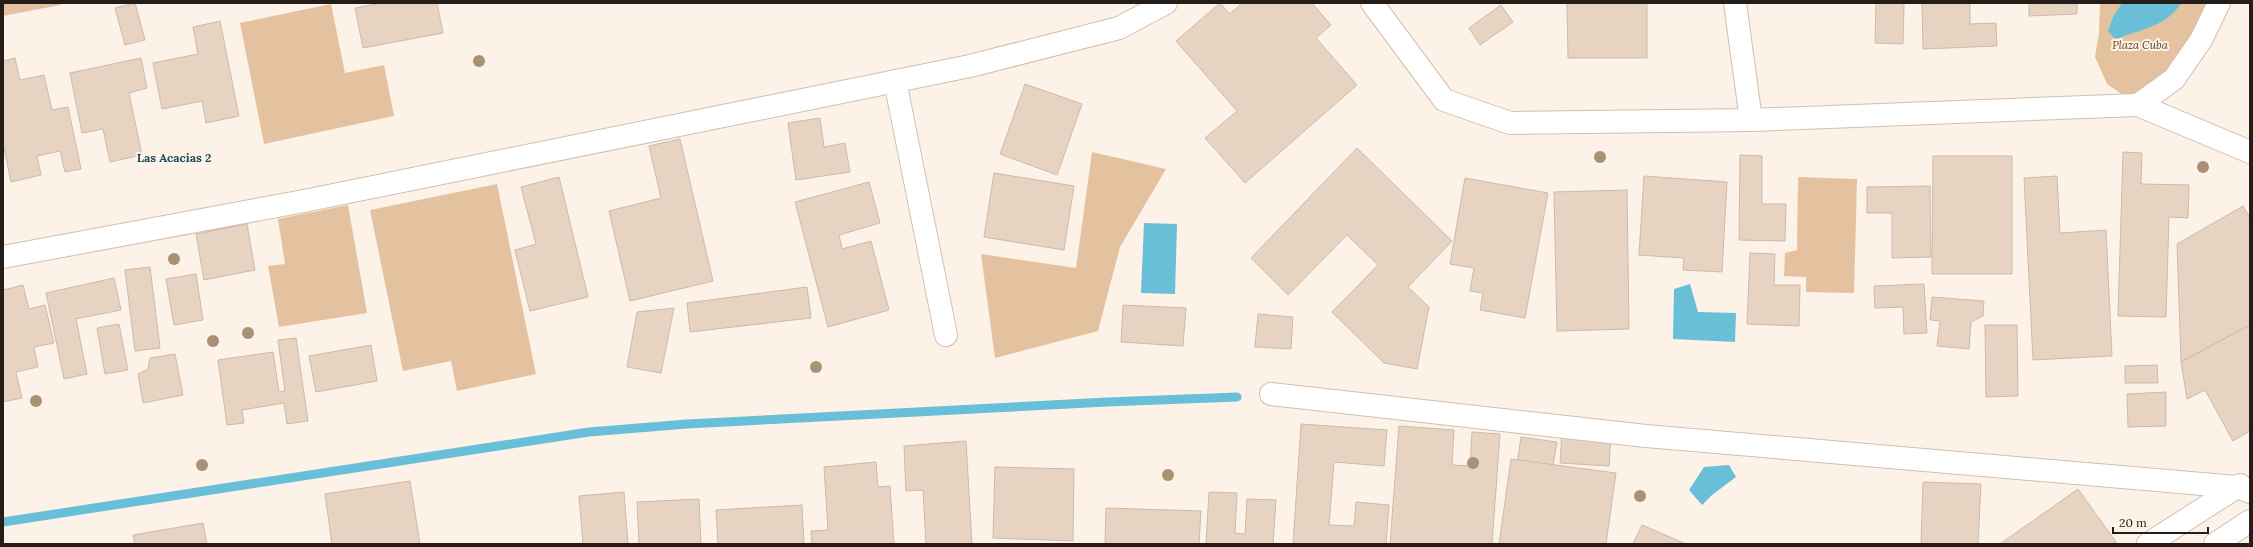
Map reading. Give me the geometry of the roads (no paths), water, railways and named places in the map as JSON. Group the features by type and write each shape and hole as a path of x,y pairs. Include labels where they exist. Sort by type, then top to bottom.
{"main road":[{"path":"3,257 304,202 970,66 1119,28 1166,3"},
{"path":"1372,3 1444,100 1510,123 1751,120 2138,106 2250,152"},
{"path":"1736,3 1751,120"},
{"path":"2138,106 2174,79 2201,40 2219,3"},
{"path":"894,81 946,335"},
{"path":"1271,394 1646,436 2246,487"},
{"path":"2148,544 2246,487"},
{"path":"2215,544 2250,521"}],"water":[{"path":"2122,3 2181,3 2169,17 2161,22 2119,38 2114,38 2108,31 2113,17"},
{"path":"1144,223 1177,224 1175,294 1141,293"},
{"path":"1690,284 1698,312 1736,313 1735,342 1673,339 1674,289"},
{"path":"1729,465 1736,477 1712,495 1702,505 1689,490 1704,467"}],"waterway":[{"path":"3,522 589,432 687,424 1107,402 1237,397"}],"district":[{"name":"Las Acacias 2","path":"174,157"}],"park label":[{"name":"Plaza Cuba","path":"2140,45"}]}
